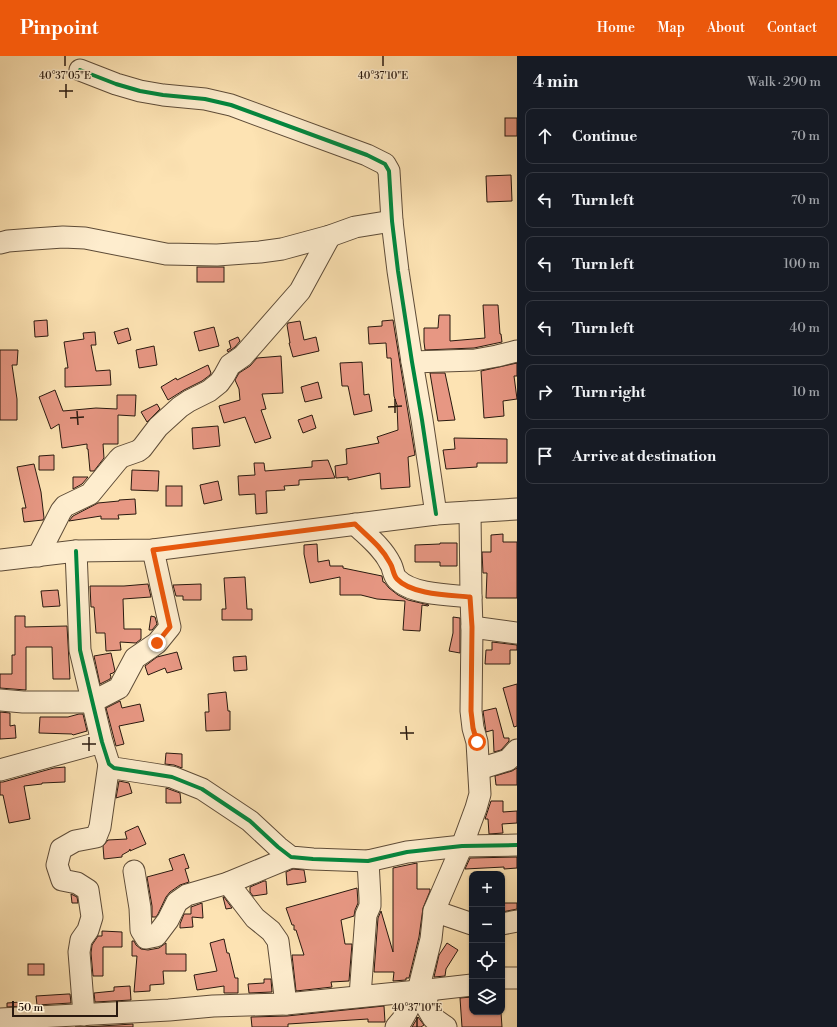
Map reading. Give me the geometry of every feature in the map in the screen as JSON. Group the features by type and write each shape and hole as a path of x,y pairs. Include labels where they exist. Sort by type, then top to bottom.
{"street":[{"path":"80,70 116,84 140,91 163,95 205,98 231,105 367,155 385,164 389,171 392,221 436,514"},
{"path":"0,243 8,241 70,237 85,238 166,254 217,255 282,249 330,236 355,227 392,221"},
{"path":"38,556 65,506 90,494 121,457 142,448 158,427 180,407 219,383 230,365 243,356 300,291 330,236"},
{"path":"412,362 475,360 517,351"},
{"path":"0,560 76,551 153,550 436,514 517,508"},
{"path":"446,1027 433,1018 426,1006 423,990 434,911 462,846 480,794 480,769 471,711 472,627 470,597 470,512"},
{"path":"355,524 377,546 390,563 396,579 411,589 424,592 470,597"},
{"path":"0,700 24,702 92,702 119,688 135,658 157,643 170,627 153,550"},
{"path":"76,551 80,650 102,742 109,764 100,827 96,837 75,841 61,849 57,865 62,880 77,883 88,890 92,917 88,930 81,940 79,952 84,1015"},
{"path":"472,627 517,633"},
{"path":"0,770 102,742"},
{"path":"480,769 508,760 517,750"},
{"path":"109,764 114,768 172,777 202,789 250,821 291,857 313,860 368,861 407,852 462,846 517,845"},
{"path":"134,871 140,908 141,930 146,938 156,936 168,920 177,902 187,895 228,883 291,857"},
{"path":"360,996 366,915 370,906 368,861"},
{"path":"228,883 255,918 271,931 278,941 286,1004"},
{"path":"434,911 469,923"},
{"path":"505,923 517,921"},
{"path":"505,978 517,978"},
{"path":"0,1019 169,1010 213,1006 286,1004 469,985"},
{"path":"396,1027 423,990"}],"building":[{"path":"505,118 517,118 517,136 505,136"},
{"path":"511,175 512,201 487,202 486,176"},
{"path":"197,267 224,267 224,282 197,282"},
{"path":"483,305 498,305 502,342 474,348 425,350 424,328 438,328 439,315 450,315 450,341 485,338"},
{"path":"47,320 48,336 35,337 34,321"},
{"path":"393,320 415,455 408,457 410,487 381,489 380,473 348,480 348,477 336,478 335,466 347,464 346,449 379,443 377,437 398,430 397,405 394,396 391,358 387,358 386,343 369,344 368,327 382,326 382,321"},
{"path":"300,321 304,340 316,337 319,351 293,357 289,343 287,325 288,323"},
{"path":"214,327 219,346 199,351 194,332"},
{"path":"128,328 131,340 118,344 114,332"},
{"path":"95,332 96,345 91,345 96,371 110,370 111,385 65,387 65,368 68,368 64,342 84,339 83,333"},
{"path":"238,337 240,341 228,352 227,350 231,348 229,341"},
{"path":"154,346 157,365 139,368 136,350"},
{"path":"0,350 18,350 17,365 12,365 17,399 17,420 0,420"},
{"path":"281,356 283,393 262,394 266,409 261,410 271,438 255,443 245,417 224,423 219,406 240,400 239,389 235,380 239,373 250,366 257,358"},
{"path":"362,362 364,395 369,394 372,411 354,415 348,386 342,386 340,363"},
{"path":"517,363 517,376 514,376 517,399 503,401 504,416 484,418 481,371"},
{"path":"208,365 211,373 210,375 168,400 161,387 176,378 177,380"},
{"path":"430,373 445,373 455,420 438,421"},
{"path":"318,382 322,398 305,402 301,387"},
{"path":"55,390 63,411 96,408 117,409 117,395 136,395 135,416 118,415 118,444 103,444 104,458 94,471 90,471 87,444 62,448 59,424 51,429 39,397"},
{"path":"157,404 160,409 147,422 141,412"},
{"path":"312,415 316,428 303,433 298,420"},
{"path":"218,426 220,446 193,449 192,428"},
{"path":"454,438 507,439 507,463 477,463 477,467 446,469 443,450 455,449"},
{"path":"54,455 54,470 39,470 39,456"},
{"path":"328,460 335,478 299,480 299,485 284,486 285,490 266,491 267,513 256,514 255,494 239,495 238,476 255,475 254,463 264,463 265,471 312,467 312,461"},
{"path":"34,464 41,492 44,518 43,520 24,522 22,508 26,508 17,467"},
{"path":"132,470 159,471 158,491 131,490"},
{"path":"73,477 88,477 82,484 73,489"},
{"path":"218,481 222,500 204,504 200,485"},
{"path":"166,486 182,486 182,506 166,506"},
{"path":"135,499 136,514 118,515 119,519 101,519 101,516 69,521 73,516 98,503"},
{"path":"503,534 503,542 517,542 517,598 486,598 487,573 483,573 482,552 491,552 491,535"},
{"path":"457,543 457,566 440,566 440,562 415,562 415,545"},
{"path":"317,544 318,562 329,560 330,566 343,566 343,568 382,576 383,582 398,595 408,600 429,605 422,605 420,631 403,630 405,601 377,599 361,595 340,595 340,577 310,583 304,554 304,545"},
{"path":"245,577 247,609 252,609 252,620 222,620 222,609 226,609 224,578"},
{"path":"148,584 151,597 123,599 124,629 141,629 141,639 136,643 120,642 121,650 106,651 105,633 96,633 94,607 91,607 90,586"},
{"path":"201,584 201,600 183,600 183,596 176,596 173,585"},
{"path":"58,590 60,606 43,607 41,591"},
{"path":"15,616 25,616 25,627 67,626 70,679 53,679 52,647 26,647 26,690 0,688 0,674 12,674 12,655 15,655"},
{"path":"151,616 155,617 157,624 152,630 149,630"},
{"path":"453,617 460,618 460,653 449,651 453,633"},
{"path":"492,642 517,645 517,650 510,650 510,664 485,664 486,650 492,650"},
{"path":"177,652 182,669 167,673 165,668 148,675 145,666 157,657"},
{"path":"111,653 115,671 110,674 110,679 100,684 94,656"},
{"path":"246,656 247,670 234,671 233,657"},
{"path":"517,684 517,726 514,727 503,688"},
{"path":"226,692 228,711 230,711 230,730 206,731 205,712 209,712 208,694"},
{"path":"120,701 122,708 140,704 144,721 119,726 124,744 116,746 106,708"},
{"path":"496,708 504,738 509,738 509,741 501,750 494,752 493,730 486,732 483,711"},
{"path":"0,712 10,713 10,726 15,725 16,738 0,739"},
{"path":"83,714 87,731 73,735 39,733 40,717 68,717"},
{"path":"166,753 182,754 182,768 165,764"},
{"path":"65,767 65,782 42,783 24,786 30,819 9,823 3,795 0,795 0,782 54,768"},
{"path":"517,768 517,785 496,785 495,776"},
{"path":"119,781 129,783 132,793 116,798"},
{"path":"166,788 180,793 181,803 166,803"},
{"path":"491,801 503,801 503,812 517,811 517,823 502,824 503,833 489,834 488,819 485,819"},
{"path":"138,826 146,844 130,851 130,849 122,855 122,857 104,859 103,846 108,840 127,839 125,832"},
{"path":"184,854 189,868 185,869 189,882 180,885 170,892 156,917 152,917 152,906 147,877 173,870 169,859"},
{"path":"517,857 517,868 504,869 504,867 465,869 470,858"},
{"path":"417,863 417,889 430,889 430,891 423,908 419,937 409,978 406,978 406,980 393,981 394,972 374,972 378,918 381,911 393,952 393,868"},
{"path":"293,869 304,870 306,882 287,885 286,872"},
{"path":"266,881 267,894 253,896 250,892 250,887"},
{"path":"357,888 358,903 354,916 341,920 345,944 352,944 349,981 331,982 332,987 296,991 292,955 304,955 296,930 294,930 294,925 292,925 286,908"},
{"path":"71,894 77,897 78,903 72,903"},
{"path":"224,897 232,908 226,909"},
{"path":"202,903 203,918 192,917 193,927 180,928 184,914 191,914 191,907"},
{"path":"505,903 517,903 517,909 505,911"},
{"path":"102,931 122,932 122,947 103,947 103,976 93,976 91,953 92,945 98,936 102,936"},
{"path":"224,939 235,978 238,978 238,993 224,993 224,986 197,990 194,975 217,971 210,943"},
{"path":"132,941 134,941 141,949 148,950 159,948 166,943 166,954 186,954 186,971 163,971 164,984 150,985 150,991 134,992 137,956 132,956"},
{"path":"447,943 458,950 446,969 445,976 434,977 439,955"},
{"path":"28,964 44,964 44,975 28,975"},
{"path":"264,979 271,979 272,992 249,993 248,984 264,983"},
{"path":"130,986 131,1000 95,1002 94,993 114,991 114,987"},
{"path":"70,994 71,1003 37,1005 36,996"},
{"path":"469,997 469,1015 501,1015 502,1027 462,1027 460,998"},
{"path":"21,1002 22,1006 7,1007 7,1003"},
{"path":"384,1006 385,1022 368,1022 368,1019 288,1024 288,1027 252,1027 251,1017 287,1016"},
{"path":"418,1017 424,1025 421,1027 412,1027"},
{"path":"133,1024 133,1027 85,1027"}],"cycle path":[{"path":"80,70 116,84 140,91 205,99 231,105 367,155 385,164 389,171 392,221 398,271 436,514"},
{"path":"76,551 80,650 102,742 109,764 114,768 172,777 202,789 250,821 291,857 368,861 407,852 462,846 517,845"}],"route":[{"path":"157,643 170,627 153,550 355,524 377,546 390,563 396,579 411,589 424,592 470,597 472,627 471,711 473,728 477,742"}]}
